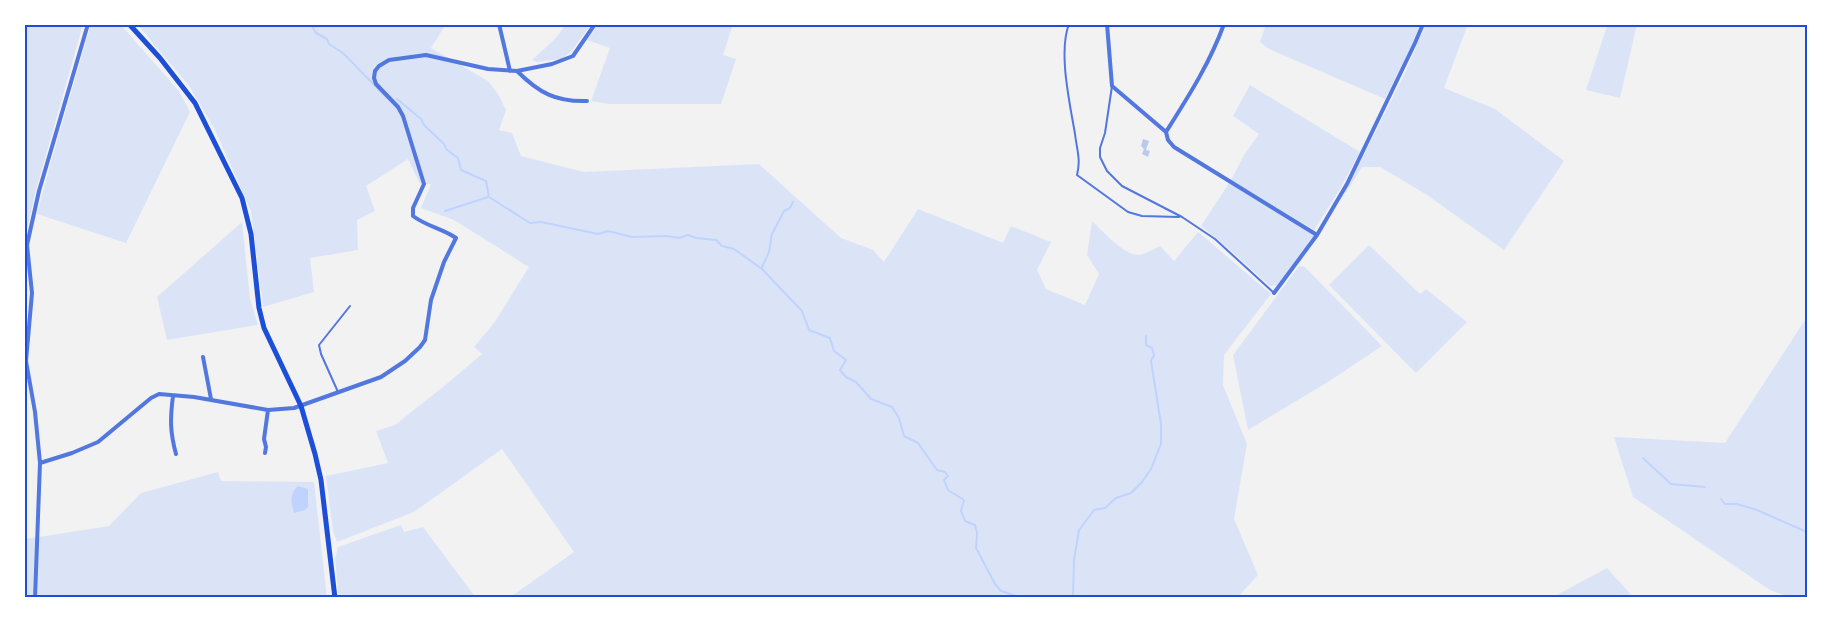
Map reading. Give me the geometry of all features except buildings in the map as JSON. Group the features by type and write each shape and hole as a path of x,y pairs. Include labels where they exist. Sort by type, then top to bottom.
{"main road":[{"path":"129,24 160,58 195,104 236,184 247,213 259,308 264,327 301,406 321,480 334,598"}],"street":[{"path":"35,598 40,463 35,412 26,361 31,281 27,250 42,181 88,24"},
{"path":"499,24 510,71"},
{"path":"40,463 99,442 151,398 159,394 211,399 268,410 301,406 381,377 405,361 425,340 431,300 444,262 456,238 414,216 413,208 424,184 403,116 398,107 376,84 375,71 389,60 426,55 488,69 510,71 552,64 573,56 595,24"},
{"path":"1107,24 1112,86 1166,132 1168,140 1174,147 1317,235"},
{"path":"1166,132 1202,73 1224,24"},
{"path":"1274,293 1317,235 1347,184 1416,43 1423,24"},
{"path":"518,71 531,85 542,91 563,100 588,101"},
{"path":"24,309 30,305"},
{"path":"203,357 211,399"},
{"path":"174,396 170,419 171,437 176,454"},
{"path":"266,453 264,439 268,410"}],"lane":[{"path":"1068,24 1063,49 1080,163 1077,175 1128,212 1142,216 1182,217"},
{"path":"1112,86 1105,133 1100,148 1100,157 1107,171 1122,186 1182,217 1215,239 1274,293"},
{"path":"338,392 319,345 350,306"}],"shaded area":[{"path":"24,24 76,24 82,28 36,190 24,244"},
{"path":"91,24 120,24 179,91 190,112 126,243 37,214"},
{"path":"137,24 446,24 431,48 488,81 506,110 499,130 512,133 521,156 584,172 759,164 841,238 873,250 884,262 918,209 1003,243 1011,226 1051,242 1037,270 1046,289 1085,305 1099,274 1087,255 1092,221 1111,240 1128,252 1140,255 1160,246 1174,261 1198,232 1271,294 1224,355 1223,385 1247,444 1234,519 1258,575 1237,598 509,598 574,552 502,449 414,512 337,542 333,531 326,476 388,463 376,431 395,425 482,354 474,347 494,323 529,267 454,220 421,208 431,184 420,184 408,159 366,186 375,211 357,220 358,250 310,258 314,292 263,307 251,211 215,130 189,86"},
{"path":"566,24 591,24 571,52 561,59 537,62 532,60 556,38"},
{"path":"599,24 733,24 723,55 736,59 721,104 609,104 591,101 610,48 587,40"},
{"path":"1266,24 1420,24 1385,99 1269,49 1260,42"},
{"path":"1426,24 1468,24 1444,88 1495,109 1564,161 1504,250 1427,195 1380,167 1362,167 1340,202 1405,73"},
{"path":"1604,24 1637,24 1620,98 1586,90 1607,26"},
{"path":"1250,85 1360,152 1314,230 1231,180 1244,155 1259,134 1233,116"},
{"path":"1229,183 1316,235 1278,285 1270,286 1201,226"},
{"path":"242,222 250,299 258,325 167,340 157,297"},
{"path":"1369,245 1420,294 1426,289 1467,322 1416,373 1329,285"},
{"path":"1299,266 1305,267 1382,346 1328,382 1248,430 1233,355"},
{"path":"1807,317 1807,598 1792,598 1770,590 1633,497 1614,437 1725,443"},
{"path":"218,472 221,481 314,482 327,598 24,598 24,532 26,539 109,526 141,493"},
{"path":"401,525 404,532 423,527 476,598 339,598 335,559 338,547"},
{"path":"1607,568 1634,598 1551,598"}],"water":[{"path":"298,486 308,489 308,507 294,513 293,492"}],"waterway":[{"path":"311,24 316,33 343,53 387,98"},
{"path":"397,99 421,119 446,149 458,158 461,170 486,181 489,197 530,223 541,222 598,234 608,231 632,237 679,238 688,235 716,240 722,246 734,249 762,269 802,311 809,330 830,338 834,351 846,360 840,370 846,377 856,382 871,399 892,407 899,418 904,436 918,443 937,470 945,472 948,476 944,480 948,490 964,500 961,511 965,521 975,525 976,548 995,584 1001,591 1022,598"},
{"path":"445,211 488,197"},
{"path":"762,267 769,252 772,234 784,211 790,208 793,202"},
{"path":"1073,598 1074,560 1079,530 1094,510 1105,508 1116,498 1131,493 1142,482 1151,469 1161,444 1161,424 1151,361 1154,355 1152,348 1146,345 1146,336"},
{"path":"1643,458 1671,484 1705,487"},
{"path":"1721,499 1725,504 1737,504 1757,510 1807,532"}]}
